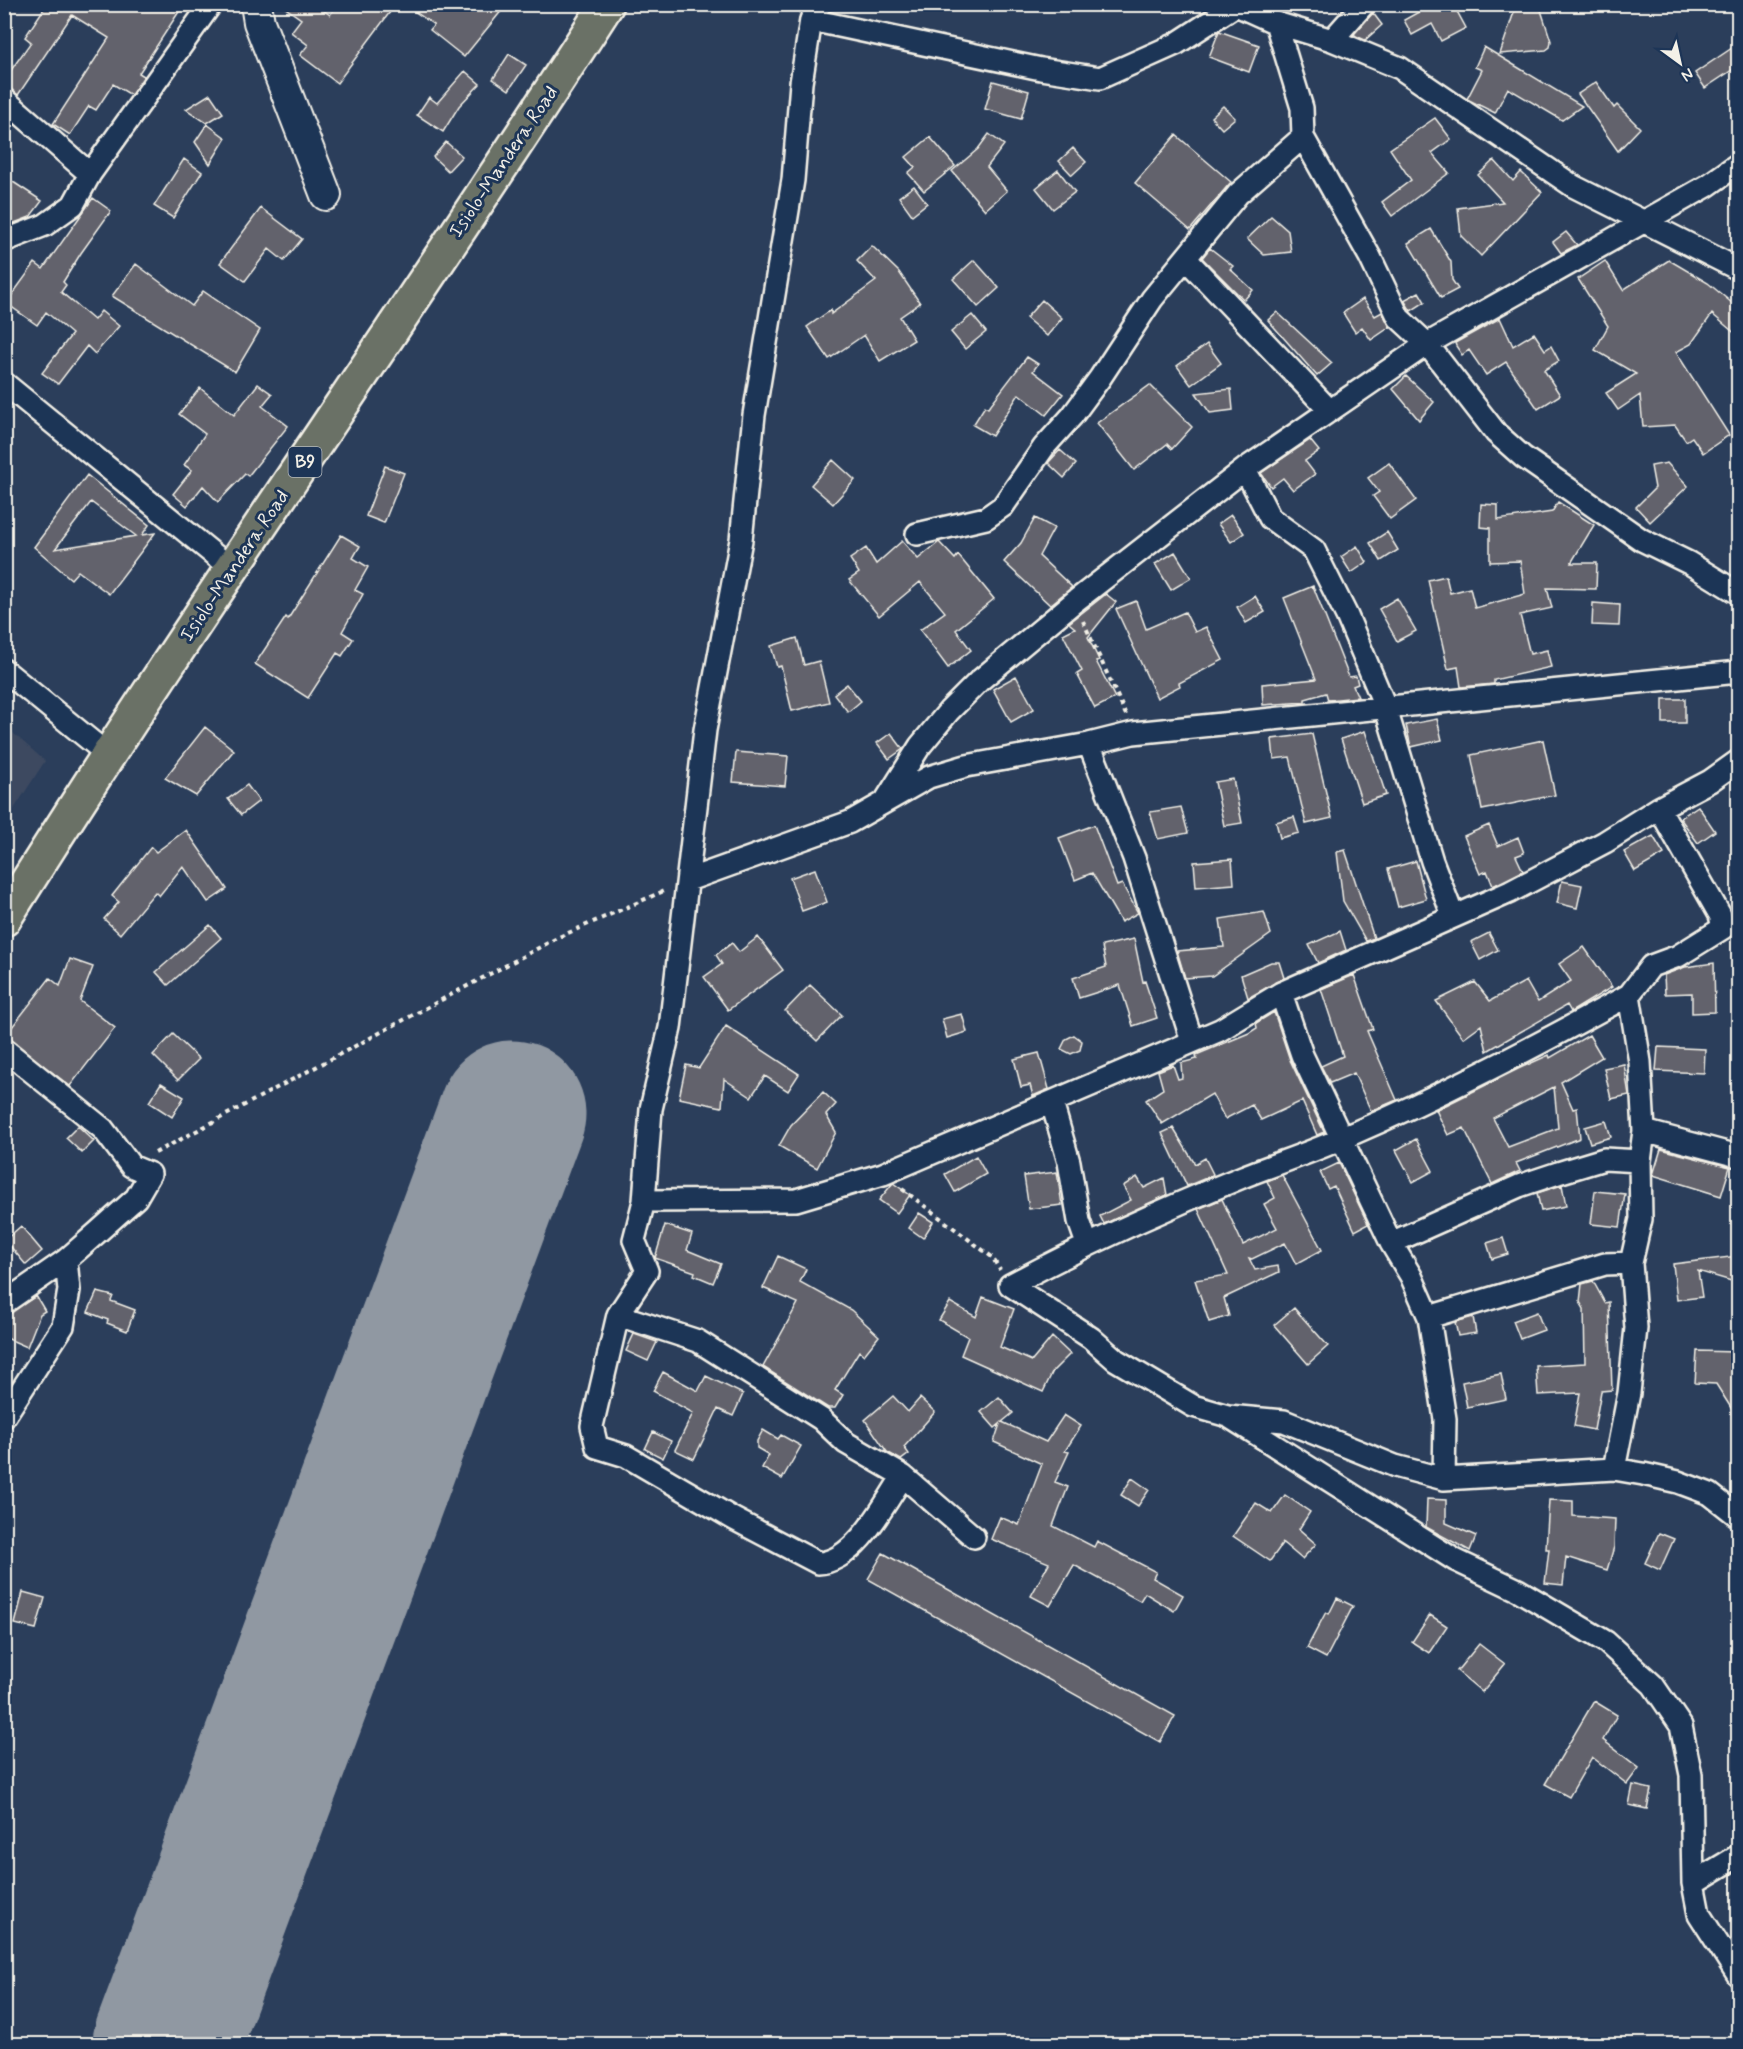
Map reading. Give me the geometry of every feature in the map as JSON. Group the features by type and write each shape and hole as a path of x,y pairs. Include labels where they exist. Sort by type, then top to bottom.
{"highway":[{"name":"Isiolo-Mandera Road","path":"4,919 107,754 233,570 607,4"}],"main road":[{"path":"256,4 259,22 326,195"}],"street":[{"path":"4,241 45,225 73,205 90,174 211,4"},
{"path":"1332,40 1364,4"},
{"path":"903,1476 846,1555 830,1563 818,1563 724,1513 626,1456 597,1447 592,1426 618,1315 647,1271 634,1240 644,1201 651,1109 670,1028 705,730 741,540 754,415 793,180 801,83 815,12 1030,67 1100,78 1176,44 1235,5 1276,23 1332,40 1400,68 1573,186 1738,268"},
{"path":"1276,23 1302,108 1303,137 1370,257 1399,318 1427,344 1496,433 1523,457 1642,540 1689,563 1738,593"},
{"path":"4,99 90,174"},
{"path":"916,534 986,518 1003,506 1044,447 1072,416 1152,299 1238,194 1303,137"},
{"path":"883,805 920,746 949,711 1016,648 1245,469 1427,344 1707,186 1738,164"},
{"path":"1186,259 1330,411"},
{"path":"4,383 233,570"},
{"path":"1245,469 1270,518 1314,550 1347,616 1385,706 1432,861 1453,916"},
{"path":"4,670 107,754"},
{"path":"688,880 825,832 883,805 929,777 966,766 1089,744 1133,732 1176,730 1385,706 1738,672"},
{"path":"1089,744 1134,858 1192,1041"},
{"path":"644,1201 796,1200 883,1174 1220,1030 1281,993 1510,892 1605,842 1659,808 1710,781 1738,761"},
{"path":"1659,808 1731,934 1651,966 1629,995 1525,1053 1343,1138 1242,1177 1087,1244 1010,1285 1091,1338 1116,1360 1193,1406 1228,1416 1284,1421 1395,1466 1444,1479 1614,1469 1678,1482 1710,1494 1738,1516"},
{"path":"1281,993 1302,1055 1391,1243 1411,1276 1429,1317 1445,1419 1444,1479"},
{"path":"1614,1469 1629,1393 1636,1328 1631,1263 1641,1219 1640,1161 1644,1131 1640,1062 1629,995"},
{"path":"4,1049 103,1129 131,1166 150,1174 136,1198 66,1260 4,1303"},
{"path":"1052,1103 1069,1162 1079,1221 1087,1244"},
{"path":"1644,1131 1738,1156"},
{"path":"1391,1243 1519,1186 1558,1173 1605,1159 1640,1161"},
{"path":"4,1417 63,1326 68,1299 66,1260"},
{"path":"1429,1317 1605,1264 1631,1263"},
{"path":"618,1315 698,1341 821,1419 846,1443 903,1476 974,1537"},
{"path":"1228,1416 1455,1560 1518,1590 1606,1642 1653,1685 1681,1726 1691,1775 1693,1883 1699,1914 1738,1975"},
{"path":"1693,1883 1738,1856"}],"path":[{"path":"1074,602 1133,732"},
{"path":"131,1166 559,937 688,880"},
{"path":"883,1174 992,1257 1010,1285"}],"shaded area":[{"path":"5,726 45,761 5,823"}],"building":[{"path":"47,4 184,4 139,73 144,76 131,95 113,84 96,110 89,106 70,135 53,124 109,38 72,15 18,95 4,87 4,80 31,42 25,37"},
{"path":"280,4 315,4 330,15 338,4 396,4 337,83 300,55 308,45 291,32 301,19"},
{"path":"404,4 507,4 464,57 430,30 434,25"},
{"path":"1433,4 1453,4 1466,28 1441,41 1432,24 1412,35 1404,20"},
{"path":"1510,4 1539,4 1551,41 1550,47 1546,50 1500,54 1514,12"},
{"path":"1373,13 1382,25 1365,40 1356,36 1354,34"},
{"path":"1219,31 1259,45 1249,72 1209,57"},
{"path":"1484,47 1582,106 1562,120 1508,88 1495,113 1467,99 1482,70 1475,67"},
{"path":"1732,48 1738,58 1738,66 1705,88 1695,73"},
{"path":"509,54 526,65 509,90 493,79"},
{"path":"465,71 480,84 459,106 443,132 417,115 429,97 437,103"},
{"path":"993,81 1029,91 1021,119 985,109"},
{"path":"1596,82 1614,108 1617,105 1640,128 1618,151 1578,94"},
{"path":"210,94 223,113 207,123 186,109"},
{"path":"1223,106 1235,118 1222,129 1211,117"},
{"path":"1435,118 1451,139 1432,153 1449,173 1392,216 1382,202 1411,180 1390,149"},
{"path":"207,124 226,138 210,164 195,142"},
{"path":"989,134 1004,145 987,167 1007,191 985,210 952,171 978,149"},
{"path":"1176,135 1231,182 1190,230 1135,183"},
{"path":"930,137 955,166 924,191 908,173 915,167 906,157"},
{"path":"446,142 462,156 448,171 433,157"},
{"path":"1073,148 1086,162 1072,175 1059,161"},
{"path":"184,159 202,172 173,218 154,206"},
{"path":"1494,160 1513,181 1521,172 1542,192 1481,256 1461,236 1458,208 1503,202 1478,175"},
{"path":"1058,170 1075,192 1053,209 1036,188"},
{"path":"4,176 42,201 30,217 9,225 4,223"},
{"path":"914,186 927,203 912,215 899,197"},
{"path":"93,198 111,211 63,282 66,285 61,292 94,320 101,311 119,326 95,354 87,346 58,384 42,373 72,334 46,312 37,325 6,303 35,263 43,269"},
{"path":"261,208 302,239 284,261 269,249 245,281 220,263"},
{"path":"1271,216 1288,231 1291,252 1264,255 1247,239"},
{"path":"1431,229 1451,262 1452,280 1458,289 1441,298 1408,243"},
{"path":"1566,232 1577,245 1561,253 1553,242"},
{"path":"872,246 899,272 920,303 900,317 914,340 880,361 864,335 829,359 807,327 831,310 831,314 876,281 857,261"},
{"path":"1210,248 1233,266 1230,269 1253,290 1244,300 1202,258"},
{"path":"974,260 999,288 978,307 953,279"},
{"path":"1669,260 1708,283 1738,308 1738,336 1712,314 1691,344 1676,352 1729,435 1703,453 1692,437 1686,441 1675,425 1643,427 1640,395 1618,410 1606,393 1636,374 1595,350 1608,326 1578,279 1605,261 1623,290"},
{"path":"136,264 192,306 203,291 260,330 235,372 112,296"},
{"path":"1419,292 1425,302 1411,311 1404,300"},
{"path":"1363,299 1375,316 1382,312 1390,327 1371,340 1362,327 1355,332 1343,313"},
{"path":"1042,300 1062,318 1047,336 1026,318"},
{"path":"1277,312 1332,363 1317,376 1268,320"},
{"path":"972,315 986,332 965,349 951,332"},
{"path":"1500,318 1513,346 1534,333 1545,350 1551,346 1559,361 1544,370 1560,395 1538,409 1506,362 1486,375 1469,350 1462,355 1456,346 1455,343"},
{"path":"1207,344 1221,363 1191,385 1177,366"},
{"path":"1027,357 1038,364 1033,371 1063,394 1046,415 1019,394 992,436 973,425 985,406 988,408"},
{"path":"1406,376 1434,402 1419,420 1393,389"},
{"path":"258,384 272,394 262,406 288,426 248,476 245,474 218,502 203,486 187,506 173,494 192,470 184,465 205,434 179,414 200,388 234,415"},
{"path":"1150,385 1192,427 1172,449 1167,444 1134,470 1097,423"},
{"path":"1231,389 1233,410 1210,413 1196,393"},
{"path":"1310,440 1319,451 1305,461 1315,474 1293,490 1283,478 1271,487 1261,473"},
{"path":"1060,450 1076,464 1064,478 1048,463"},
{"path":"833,460 855,480 833,504 811,485"},
{"path":"1389,463 1416,500 1390,519 1373,496 1379,492 1368,478"},
{"path":"1667,463 1688,486 1650,522 1636,507 1655,488 1651,466"},
{"path":"385,466 404,473 384,523 366,516"},
{"path":"87,475 149,525 142,535 155,533 109,594 78,571 71,579 34,547","holes":["91,502 136,536 55,549"]},
{"path":"1558,502 1594,525 1571,563 1597,563 1596,589 1547,588 1552,608 1520,615 1530,654 1547,650 1551,667 1494,680 1494,684 1461,687 1458,667 1448,669 1428,580 1446,576 1450,593 1470,588 1475,608 1525,594 1520,561 1490,562 1490,528 1480,527 1481,504 1498,505 1498,520 1552,512"},
{"path":"1231,515 1244,533 1231,542 1218,524"},
{"path":"1035,518 1054,528 1039,556 1072,587 1050,605 1004,562 1021,543"},
{"path":"1387,532 1398,550 1381,561 1370,543"},
{"path":"341,535 360,546 353,558 368,567 355,590 363,594 342,632 353,639 342,656 337,653 308,698 255,664 286,617 288,619"},
{"path":"902,541 918,559 939,542 955,559 958,555 994,599 956,630 971,650 948,668 920,630 945,612 920,582 879,616 849,580 859,573 850,559 866,548 876,564"},
{"path":"1357,546 1367,562 1351,573 1341,557"},
{"path":"1175,552 1191,578 1171,590 1155,564"},
{"path":"1313,586 1349,677 1356,676 1358,684 1353,686 1358,697 1328,700 1326,693 1305,699 1305,702 1263,705 1262,684 1316,679 1284,598"},
{"path":"1106,594 1116,602 1088,637 1099,660 1096,661 1115,698 1095,708 1077,674 1082,671 1063,634 1075,628 1069,623"},
{"path":"1255,596 1265,612 1246,623 1237,607"},
{"path":"1397,598 1416,631 1397,641 1379,609"},
{"path":"1136,601 1146,629 1185,612 1195,632 1206,627 1223,660 1179,683 1180,686 1157,698 1116,609"},
{"path":"1593,603 1620,605 1619,626 1592,625"},
{"path":"797,638 804,665 819,661 829,702 792,711 781,666 777,667 771,646"},
{"path":"1016,676 1034,709 1011,722 993,689"},
{"path":"847,684 861,701 848,712 834,694"},
{"path":"1663,699 1685,699 1685,723 1663,723"},
{"path":"1437,719 1442,740 1411,747 1406,725"},
{"path":"205,727 234,750 196,796 165,778"},
{"path":"1365,731 1386,795 1362,803 1341,739"},
{"path":"891,733 903,749 889,759 877,743"},
{"path":"1312,734 1332,818 1306,824 1290,757 1274,759 1272,739"},
{"path":"1543,740 1555,795 1482,810 1471,755"},
{"path":"736,752 788,756 785,786 733,782"},
{"path":"1233,779 1242,823 1224,826 1215,782"},
{"path":"247,785 259,801 241,815 228,799"},
{"path":"1698,806 1715,831 1698,843 1680,818"},
{"path":"1181,807 1188,833 1158,839 1150,812"},
{"path":"1294,817 1299,833 1280,838 1276,822"},
{"path":"1094,825 1117,886 1122,884 1138,913 1121,922 1092,873 1075,880 1059,838"},
{"path":"1489,825 1498,846 1518,837 1524,853 1516,856 1523,871 1493,886 1487,871 1480,874 1464,836"},
{"path":"186,830 227,889 208,902 183,866 159,896 155,892 120,934 104,919 119,902 112,896 151,847 156,852"},
{"path":"1653,836 1664,854 1635,871 1624,852"},
{"path":"1345,850 1374,938 1366,941 1343,901 1337,852"},
{"path":"1232,859 1234,884 1196,887 1194,862"},
{"path":"1416,861 1426,899 1398,907 1388,869"},
{"path":"815,869 827,902 802,911 790,878"},
{"path":"1562,881 1582,885 1577,908 1557,903"},
{"path":"1264,912 1271,934 1212,976 1185,978 1177,951 1224,947 1220,919"},
{"path":"210,925 221,938 168,985 156,972"},
{"path":"1340,931 1346,950 1318,963 1309,945"},
{"path":"1489,933 1498,950 1480,960 1471,942"},
{"path":"758,937 783,970 728,1010 704,977 722,964 716,955 732,943 739,952"},
{"path":"1134,939 1143,982 1145,981 1157,1018 1133,1026 1120,985 1079,998 1073,978 1106,967 1102,946"},
{"path":"1584,947 1612,987 1571,1012 1567,1005 1487,1051 1481,1025 1463,1038 1436,1001 1475,982 1490,1001 1526,981 1538,1002 1571,981 1559,964"},
{"path":"70,959 93,967 80,1001 115,1028 70,1086 5,1036 50,978 60,986"},
{"path":"1271,962 1279,962 1284,978 1248,998 1241,975"},
{"path":"1714,963 1715,1012 1692,1013 1692,993 1665,994 1664,975 1685,967"},
{"path":"1354,975 1373,1029 1367,1031 1397,1100 1371,1111 1354,1073 1330,1083 1321,1066 1343,1056 1321,989"},
{"path":"810,985 842,1015 817,1041 785,1011"},
{"path":"1274,1012 1290,1060 1324,1132 1317,1135 1302,1101 1261,1120 1252,1105 1225,1119 1212,1094 1162,1124 1146,1100 1163,1089 1158,1071 1173,1065 1178,1079 1182,1078 1181,1063 1197,1059 1196,1055 1249,1033 1257,1028 1256,1023"},
{"path":"962,1014 967,1032 947,1038 942,1019"},
{"path":"726,1026 799,1074 788,1091 765,1076 751,1097 724,1079 722,1107 679,1098 686,1065 699,1068"},
{"path":"173,1034 199,1059 178,1080 153,1055"},
{"path":"1074,1035 1082,1041 1080,1050 1071,1054 1061,1049 1066,1039"},
{"path":"1589,1035 1602,1057 1561,1082 1573,1109 1577,1108 1580,1138 1516,1163 1520,1171 1492,1184 1464,1128 1448,1135 1436,1110 1518,1069 1549,1055 1550,1058","holes":["1554,1087 1558,1128 1508,1147 1493,1118"]},
{"path":"1658,1047 1705,1049 1704,1073 1656,1071"},
{"path":"1039,1053 1049,1089 1033,1096 1030,1085 1021,1087 1014,1059"},
{"path":"1624,1064 1629,1095 1611,1099 1604,1068"},
{"path":"161,1083 184,1097 172,1117 149,1102"},
{"path":"823,1092 836,1104 826,1115 836,1132 817,1168 779,1146 791,1125"},
{"path":"1606,1121 1611,1137 1590,1143 1585,1127"},
{"path":"78,1126 94,1141 82,1153 66,1138"},
{"path":"1173,1128 1195,1164 1205,1158 1213,1174 1211,1176 1187,1186 1162,1133"},
{"path":"1416,1139 1433,1171 1413,1182 1396,1150"},
{"path":"1661,1149 1730,1167 1721,1196 1653,1175"},
{"path":"976,1156 986,1174 955,1192 945,1174"},
{"path":"1339,1163 1368,1224 1355,1231 1334,1186 1328,1189 1320,1172"},
{"path":"1057,1172 1062,1205 1029,1209 1024,1176"},
{"path":"1282,1175 1322,1250 1296,1264 1285,1243 1252,1259 1249,1258 1255,1270 1278,1266 1279,1272 1224,1298 1229,1316 1209,1322 1195,1280 1228,1275 1198,1209 1222,1199 1243,1245 1277,1228 1264,1204 1275,1198 1267,1181"},
{"path":"1137,1177 1144,1188 1164,1178 1167,1195 1104,1224 1100,1216 1131,1200 1123,1186"},
{"path":"893,1183 910,1195 897,1213 879,1200"},
{"path":"1562,1185 1566,1206 1541,1211 1537,1193"},
{"path":"1595,1191 1625,1194 1620,1227 1591,1224"},
{"path":"919,1213 933,1222 923,1238 909,1228"},
{"path":"665,1225 692,1234 687,1250 721,1264 713,1283 694,1275 695,1272 655,1258"},
{"path":"21,1226 42,1251 26,1265 5,1240"},
{"path":"1503,1238 1508,1254 1492,1259 1487,1243"},
{"path":"778,1256 806,1269 800,1282 851,1310 879,1336 864,1355 859,1351 835,1390 843,1395 835,1408 828,1408 763,1367 798,1303 763,1288"},
{"path":"1738,1256 1738,1283 1698,1271 1702,1297 1677,1300 1673,1264"},
{"path":"1593,1281 1605,1303 1609,1302 1612,1390 1601,1391 1594,1430 1574,1426 1580,1393 1538,1395 1536,1366 1585,1363 1584,1309 1580,1302 1582,1284"},
{"path":"97,1292 113,1296 111,1301 135,1310 127,1331 88,1312"},
{"path":"36,1296 45,1311 40,1314 27,1347 4,1337 4,1316"},
{"path":"983,1297 1014,1309 1000,1347 1032,1361 1052,1337 1070,1354 1053,1371 1043,1392 961,1355 968,1337 939,1320 950,1302 976,1317"},
{"path":"1294,1308 1328,1346 1308,1364 1274,1325"},
{"path":"1537,1312 1544,1330 1520,1339 1513,1321"},
{"path":"1473,1317 1476,1333 1458,1336 1455,1322"},
{"path":"634,1334 657,1342 648,1361 626,1351"},
{"path":"1697,1351 1736,1352 1733,1411 1716,1384 1695,1383"},
{"path":"663,1372 698,1391 706,1376 743,1394 733,1416 718,1409 694,1459 675,1450 693,1413 653,1391"},
{"path":"1501,1374 1506,1399 1467,1407 1462,1382"},
{"path":"893,1396 908,1412 920,1398 935,1412 904,1447 909,1454 901,1460 887,1452 865,1420"},
{"path":"999,1397 1013,1413 1002,1422 1046,1442 1064,1415 1081,1426 1065,1451 1069,1452 1055,1482 1068,1487 1053,1526 1094,1547 1097,1541 1156,1572 1153,1578 1183,1595 1174,1611 1145,1593 1140,1601 1074,1565 1050,1606 1031,1596 1049,1563 991,1539 1000,1517 1019,1525 1042,1464 994,1442 1000,1424 995,1428 981,1412"},
{"path":"763,1430 778,1439 781,1435 801,1446 782,1479 762,1468 769,1455 757,1448 757,1441"},
{"path":"653,1432 671,1441 663,1458 645,1449"},
{"path":"1132,1478 1149,1490 1138,1506 1121,1495"},
{"path":"1285,1495 1310,1512 1299,1529 1316,1544 1302,1559 1283,1543 1270,1561 1233,1536 1256,1503 1272,1513"},
{"path":"1427,1499 1446,1500 1446,1523 1476,1536 1470,1551 1426,1527"},
{"path":"1549,1500 1573,1501 1573,1516 1615,1519 1614,1547 1607,1570 1566,1557 1563,1585 1545,1583 1549,1549 1546,1549"},
{"path":"1659,1533 1674,1539 1660,1570 1645,1563"},
{"path":"883,1553 1175,1716 1160,1742 868,1579"},
{"path":"23,1592 45,1598 36,1629 15,1624"},
{"path":"1337,1598 1353,1606 1326,1658 1307,1648 1326,1612 1329,1614"},
{"path":"1430,1615 1447,1626 1429,1653 1412,1642"},
{"path":"1479,1644 1505,1664 1482,1692 1457,1671"},
{"path":"1594,1701 1617,1715 1603,1740 1639,1768 1627,1784 1592,1757 1569,1797 1545,1784"},
{"path":"1633,1785 1651,1789 1647,1809 1629,1805"}],"runway":[{"path":"166,2044 512,1114"}]}
